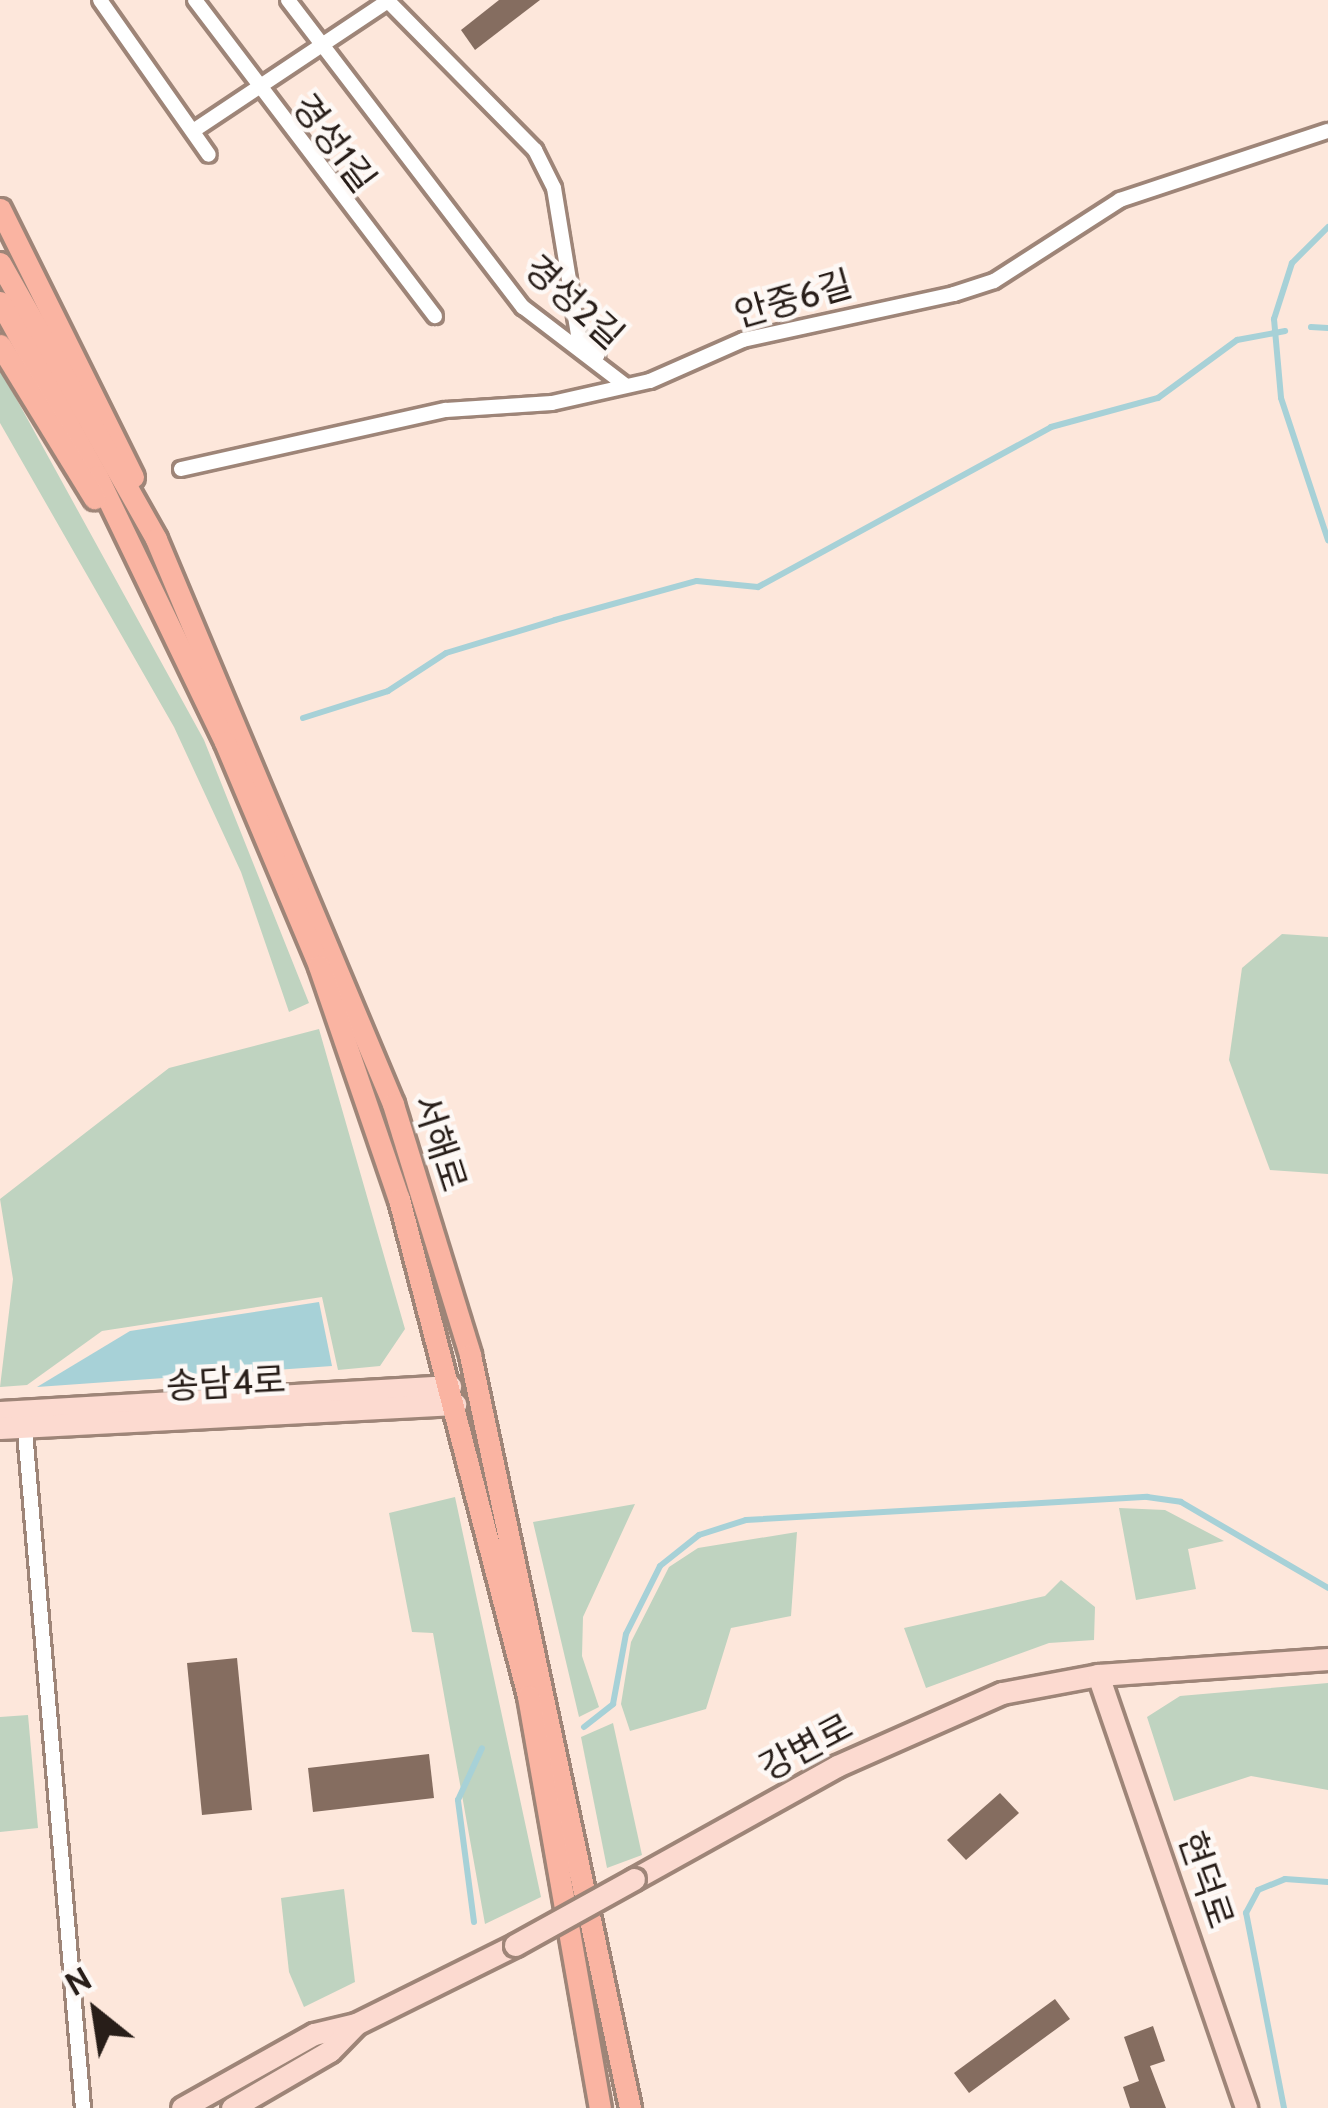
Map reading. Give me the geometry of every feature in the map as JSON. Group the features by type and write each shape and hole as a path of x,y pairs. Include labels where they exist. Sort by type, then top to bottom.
{"main road":[{"path":"0,209 109,413 156,539"},
{"name":"서해로","path":"0,263 156,539 335,947 437,1240 547,1695 630,2108"},
{"name":"서해로","path":"0,302 154,592 319,966 452,1395 529,1696 600,2108"},
{"path":"0,345 154,592"}],"street":[{"path":"100,0 209,155"},
{"name":"경성1길","path":"195,0 256,90 435,316"},
{"name":"경성2길","path":"287,0 523,307 625,385"},
{"path":"193,131 388,1"},
{"name":"경성2길","path":"388,1 535,150 554,188 578,334 625,385"},
{"name":"안중6길","path":"181,469 446,410 552,403 698,366 743,340 994,281 1120,200 1328,131"},
{"name":"송담4로","path":"0,1428 24,1419 452,1395"},
{"name":"송담4로","path":"0,1412 24,1419"},
{"path":"24,1419 83,2108"},
{"name":"강변로","path":"182,2108 314,2034 356,2024 515,1946 901,1735 1002,1693 1098,1675 1328,1659"},
{"name":"현덕로","path":"1098,1675 1246,2108"},
{"name":"강변로","path":"232,2108 330,2051 356,2024"}],"green space":[{"path":"0,369 204,740 309,1003 289,1012 241,872 174,727 0,423"},
{"path":"1282,934 1328,937 1328,1174 1270,1170 1229,1060 1242,968"},
{"path":"319,1029 405,1329 380,1366 338,1370 322,1297 102,1331 27,1385 0,1387 13,1279 0,1199 169,1068"},
{"path":"455,1497 541,1897 485,1924 433,1633 412,1632 389,1513"},
{"path":"635,1504 583,1617 582,1656 599,1707 579,1717 533,1522"},
{"path":"1119,1508 1165,1510 1224,1541 1188,1549 1196,1589 1136,1600"},
{"path":"797,1532 791,1616 731,1628 706,1709 630,1731 621,1704 631,1642 669,1567 698,1548"},
{"path":"1061,1580 1095,1607 1094,1640 1049,1643 926,1688 904,1628 1045,1596"},
{"path":"1328,1683 1328,1790 1251,1776 1174,1801 1147,1717 1180,1696"},
{"path":"28,1715 38,1828 0,1832 0,1717"},
{"path":"613,1723 642,1855 607,1868 581,1737"},
{"path":"344,1889 355,1982 304,2007 289,1972 281,1898"}],"water":[{"path":"319,1302 332,1366 37,1387 130,1331"}],"building":[{"path":"499,0 540,0 475,50 461,30"},
{"path":"237,1658 252,1810 202,1815 187,1663"},
{"path":"429,1754 434,1798 313,1812 308,1768"},
{"path":"1000,1793 1019,1813 966,1860 947,1840"},
{"path":"1055,1999 1070,2019 969,2093 954,2073"},
{"path":"1153,2026 1165,2061 1150,2066 1166,2108 1130,2108 1123,2087 1139,2081 1124,2037"}],"waterway":[{"path":"1328,227 1292,263 1274,319 1281,398 1328,540"},
{"path":"1311,327 1328,328"},
{"path":"303,718 388,691 446,653 555,620 697,581 758,587 1051,427 1158,398 1237,340 1285,331"},
{"path":"584,1727 613,1704 626,1634 660,1566 699,1535 746,1520 1147,1497 1181,1502 1328,1588"},
{"path":"474,1922 458,1800 482,1748"},
{"path":"1284,2108 1246,1913 1258,1890 1285,1879 1328,1882"}]}
